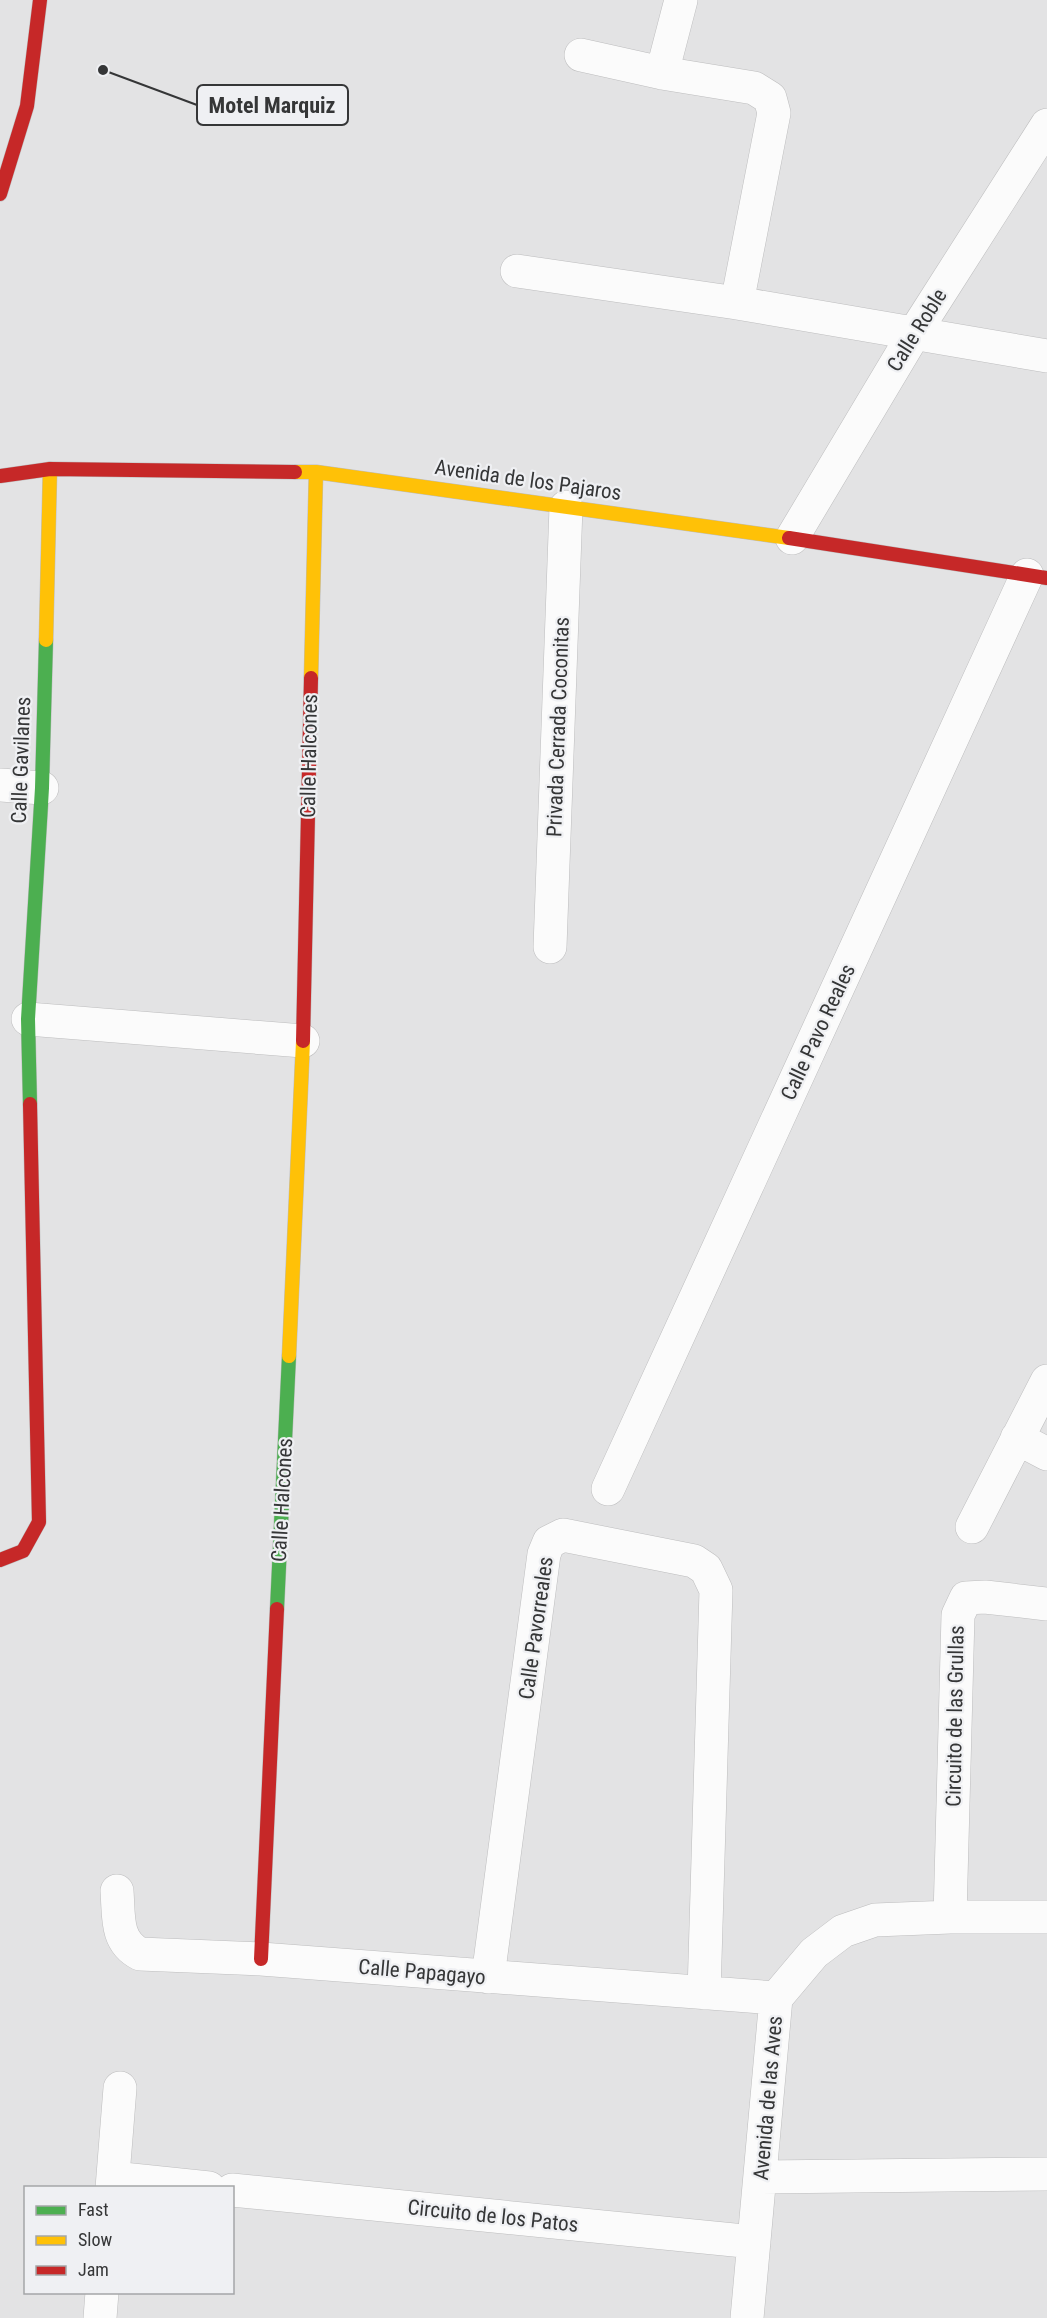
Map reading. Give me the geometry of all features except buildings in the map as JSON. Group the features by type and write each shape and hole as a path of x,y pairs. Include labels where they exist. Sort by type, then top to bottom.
{"street":[{"path":"0,194 27,106 40,0"},
{"path":"662,73 681,0"},
{"path":"581,56 662,73 754,88 770,98 774,113 737,303"},
{"name":"Calle Roble","path":"792,538 915,332 1047,125"},
{"path":"517,271 737,303 1047,356"},
{"name":"Avenida de los Pajaros","path":"0,476 50,469 315,472 792,538 1037,576"},
{"name":"Calle Gavilanes","path":"0,1560 23,1551 39,1522 28,1019 42,788 50,469"},
{"name":"Calle Halcones","path":"261,1959 303,1041 315,472"},
{"name":"Privada Cerrada Coconitas","path":"550,947 566,507"},
{"name":"Calle Pavo Reales","path":"608,1489 1037,576"},
{"path":"0,785 42,788"},
{"path":"28,1019 303,1041"},
{"path":"972,1527 1047,1381"},
{"path":"1017,1438 1047,1454"},
{"name":"Calle Pavorreales","path":"488,1977 544,1554 549,1542 563,1535 694,1561 706,1569 716,1590 704,1993"},
{"name":"Circuito de las Grullas","path":"950,1917 958,1615 966,1598 1047,1604"},
{"name":"Calle Papagayo","path":"117,1891 121,1936 129,1948 140,1954 261,1959 776,1998"},
{"name":"Avenida de las Aves","path":"747,2318 776,1998 814,1953 843,1931 875,1920 1047,1917"},
{"path":"120,2088 113,2183 185,2186"},
{"path":"761,2176 1047,2174"},
{"name":"Circuito de los Patos","path":"234,2190 754,2242"},
{"path":"100,2318 102,2294"}],"traffic: fast":[{"path":"30,1104 28,1019 42,788 46,640"},
{"path":"277,1609 289,1356"}],"traffic: slow":[{"path":"46,640 50,469"},
{"path":"295,472 316,472 789,538"},
{"path":"311,678 316,472"},
{"path":"289,1356 303,1041"}],"traffic: jam":[{"path":"0,194 27,106 40,0"},
{"path":"0,476 50,469 295,472"},
{"path":"789,538 1047,578"},
{"path":"303,1041 311,678"},
{"path":"0,1560 23,1551 39,1522 30,1104"},
{"path":"261,1959 277,1609"}],"place":[{"name":"Motel Marquiz","path":"103,70"}]}
